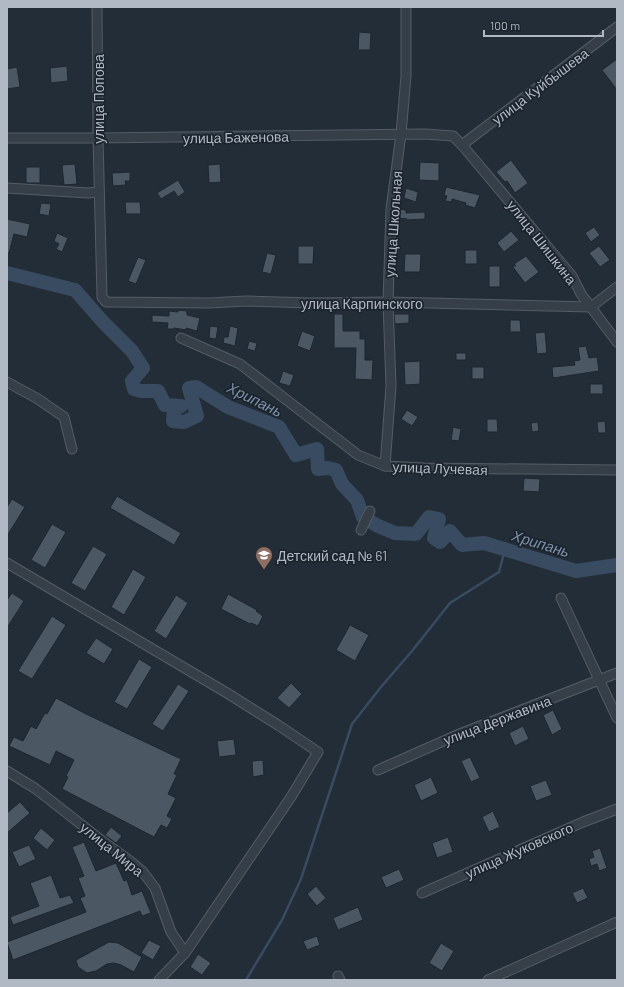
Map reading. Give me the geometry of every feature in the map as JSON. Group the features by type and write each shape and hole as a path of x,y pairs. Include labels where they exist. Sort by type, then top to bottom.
{"street":[{"name":"улица Попова","path":"97,7 98,138 102,297"},
{"name":"улица Школьная","path":"385,466 391,386 388,302 392,209 406,76 406,7"},
{"name":"улица Куйбышева","path":"462,145 617,27"},
{"name":"улица Баженова","path":"7,138 401,134 453,136 462,145"},
{"name":"улица Шишкина","path":"462,145 572,276 581,294 617,342"},
{"path":"7,188 88,193 99,192"},
{"path":"591,307 617,287"},
{"name":"улица Карпинского","path":"102,297 106,302 388,302 591,307"},
{"name":"улица Лучевая","path":"181,338 240,364 358,455 385,466 424,468 617,470"},
{"path":"7,382 38,399 64,417 72,449"},
{"path":"361,530 370,511"},
{"path":"7,563 228,693 318,752 291,797 185,953 159,980"},
{"path":"561,598 617,718"},
{"name":"улица Державина","path":"378,770 457,735 600,681 617,673"},
{"name":"улица Мира","path":"7,772 36,789 143,872 155,888 171,932 185,953"},
{"name":"улица Жуковского","path":"422,893 582,822 617,809"},
{"path":"488,980 617,922"}],"building":[{"path":"359,32 371,33 370,50 358,50"},
{"path":"617,59 617,90 602,70"},
{"path":"67,66 68,81 51,83 50,68"},
{"path":"17,67 20,87 7,89 7,69"},
{"path":"511,160 528,183 515,193 507,181 505,182 496,172"},
{"path":"420,162 439,163 439,181 419,180"},
{"path":"75,164 77,184 64,185 62,165"},
{"path":"220,164 221,182 209,183 208,165"},
{"path":"26,167 40,167 40,183 26,183"},
{"path":"130,172 130,181 125,181 126,185 113,186 112,173"},
{"path":"178,180 185,192 178,197 174,191 161,199 157,193"},
{"path":"446,187 480,195 475,208 465,205 466,203 452,199 452,202 445,201 447,196 444,195"},
{"path":"406,188 418,192 416,202 404,198"},
{"path":"125,202 140,202 141,214 126,214"},
{"path":"41,203 51,204 49,216 39,214"},
{"path":"397,209 406,210 406,213 425,212 425,219 407,220 397,218"},
{"path":"7,219 30,224 27,237 14,234 9,253 7,253"},
{"path":"594,227 600,235 591,242 585,233"},
{"path":"511,231 519,240 504,252 497,243"},
{"path":"57,233 68,238 62,252 56,249 59,244 54,241"},
{"path":"298,246 314,246 313,264 298,264"},
{"path":"599,246 610,260 600,267 589,253"},
{"path":"465,250 477,250 477,264 465,264"},
{"path":"267,253 276,255 271,274 262,272"},
{"path":"405,254 421,254 420,272 404,272"},
{"path":"526,256 539,272 525,283 512,266 516,266 514,264"},
{"path":"138,257 146,260 136,284 128,281"},
{"path":"489,266 500,266 500,287 489,287"},
{"path":"178,310 187,311 187,315 200,318 197,331 186,328 186,330 174,328 167,329 168,323 152,322 152,315 169,316 169,311 178,312"},
{"path":"334,314 343,314 343,331 360,331 360,339 365,339 365,360 373,360 372,380 355,379 356,348 334,348"},
{"path":"394,314 409,314 409,323 395,324"},
{"path":"510,320 520,320 521,332 510,332"},
{"path":"210,326 218,327 216,339 209,338"},
{"path":"230,326 238,328 235,346 223,343 224,337 228,337"},
{"path":"302,331 315,336 310,351 297,346"},
{"path":"545,332 547,353 537,354 535,333"},
{"path":"249,341 257,343 255,351 247,349"},
{"path":"586,346 589,358 597,357 599,371 553,378 552,367 575,365 574,361 580,360 578,347"},
{"path":"456,353 466,353 466,360 456,360"},
{"path":"420,361 420,384 405,385 404,362"},
{"path":"472,367 484,367 484,379 472,379"},
{"path":"283,371 294,375 290,386 279,383"},
{"path":"590,384 603,384 603,394 590,394"},
{"path":"407,410 418,417 412,426 401,419"},
{"path":"487,419 497,419 498,432 487,432"},
{"path":"605,421 606,433 598,433 597,422"},
{"path":"538,422 539,431 532,432 531,423"},
{"path":"453,427 461,429 459,441 451,440"},
{"path":"524,478 540,479 539,492 523,491"},
{"path":"117,496 181,533 174,545 110,508"},
{"path":"12,499 25,507 7,536 7,507"},
{"path":"52,524 66,532 45,568 31,560"},
{"path":"93,546 107,554 85,591 71,583"},
{"path":"133,569 146,577 124,615 111,607"},
{"path":"12,593 24,601 7,628 7,600"},
{"path":"228,594 257,610 256,611 263,616 258,626 251,623 250,624 221,609"},
{"path":"176,595 188,603 166,639 154,631"},
{"path":"52,616 66,625 32,679 18,671"},
{"path":"350,625 369,635 355,661 336,650"},
{"path":"96,638 113,649 104,664 86,653"},
{"path":"139,659 152,667 127,709 114,702"},
{"path":"291,683 302,694 289,708 277,698"},
{"path":"178,684 189,691 163,731 152,724"},
{"path":"56,698 86,714 181,759 174,774 177,775 168,794 176,798 167,816 172,819 167,828 161,825 154,837 62,789 68,777 66,776 74,760 56,751 50,765 9,746 14,737 23,741 31,726 36,729"},
{"path":"553,710 562,729 552,735 543,715"},
{"path":"523,726 529,739 515,746 509,733"},
{"path":"234,739 236,755 219,757 217,741"},
{"path":"470,757 480,778 471,782 461,761"},
{"path":"263,760 264,775 253,777 252,761"},
{"path":"431,777 438,793 421,801 414,785"},
{"path":"546,780 552,795 536,801 530,786"},
{"path":"20,802 30,813 7,833 7,813"},
{"path":"493,811 500,827 489,832 482,817"},
{"path":"111,827 122,836 116,843 105,835"},
{"path":"41,828 55,840 47,850 33,838"},
{"path":"448,837 453,852 437,858 432,843"},
{"path":"84,842 96,871 116,863 124,881 127,880 132,895 142,891 151,913 142,916 140,911 13,960 7,942 86,912 80,898 85,896 78,878 84,876 72,847"},
{"path":"29,845 36,859 19,867 12,852"},
{"path":"600,848 607,868 599,871 597,864 591,866 589,859 594,857 592,851"},
{"path":"399,869 404,880 386,888 381,877"},
{"path":"51,875 60,898 70,895 74,903 13,925 10,917 39,906 30,883"},
{"path":"316,886 326,898 317,906 307,894"},
{"path":"583,888 588,898 577,903 572,893"},
{"path":"358,907 363,920 338,930 333,918"},
{"path":"317,936 320,945 307,950 303,941"},
{"path":"149,940 161,946 153,960 141,953"},
{"path":"109,942 118,943 142,957 134,972 114,963 107,964 96,971 87,973 78,967 76,960"},
{"path":"441,943 454,951 442,971 429,963"},
{"path":"198,954 211,963 202,975 190,967"}],"waterway":[{"name":"Хрипань","path":"7,273 75,290 103,322 132,351 143,368 132,381 134,389 141,391 158,391 165,405 181,406 174,410 173,421 184,422 197,416 189,388 196,387 228,407 279,427 296,455 317,449 318,469 328,468 336,470 342,484 357,500 363,517 378,526 395,533 416,534 429,517 439,519 434,538 440,542 450,531 462,545 484,543 576,571 617,565"},
{"path":"246,980 282,920 301,879 352,724 450,603 499,572 505,549"}],"place":[{"name":"Детский сад № 61","path":"264,570"}]}
